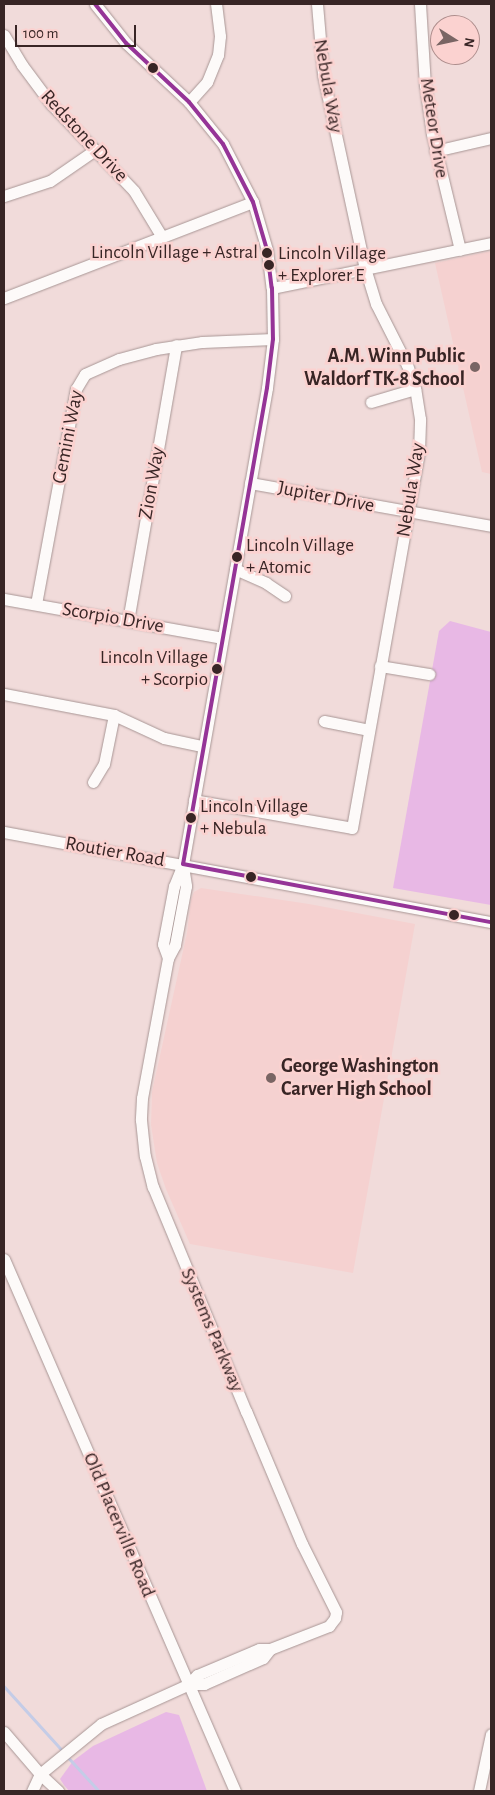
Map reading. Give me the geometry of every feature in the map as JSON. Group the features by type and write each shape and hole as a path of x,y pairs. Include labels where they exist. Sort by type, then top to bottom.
{"street":[{"name":"Systems Parkway","path":"40,1774 85,1735 116,1716 189,1684 197,1675 259,1649 270,1649 328,1626 335,1618 336,1612 302,1544 153,1187 145,1156 141,1120 142,1098 168,958 175,945 186,886 183,864 268,388 273,339 272,288 267,250 252,202 223,144 189,102 126,43 95,4"},
{"path":"189,102 207,82 216,65 220,36 216,4"},
{"name":"Nebula Way","path":"194,800 352,828 420,441 420,409 415,389 407,365 376,304 365,269 324,74 317,4"},
{"name":"Meteor Drive","path":"420,4 425,85 435,152 460,250"},
{"name":"Redstone Drive","path":"4,36 41,91 134,191 162,237"},
{"path":"435,152 491,138"},
{"path":"4,196 50,181 95,150"},
{"path":"4,298 252,202"},
{"path":"272,288 491,243"},
{"name":"Gemini Way","path":"36,604 79,381 92,370 119,359 176,345 273,339"},
{"name":"Zion Way","path":"128,621 176,345"},
{"path":"371,402 415,389"},
{"name":"Jupiter Drive","path":"250,483 491,526"},
{"path":"235,569 266,583 285,596"},
{"name":"Scorpio Drive","path":"4,598 222,638"},
{"path":"380,666 430,674"},
{"path":"4,694 114,714 130,720 164,738 203,746"},
{"path":"93,782 104,764 114,714"},
{"path":"324,721 369,730"},
{"name":"Routier Road","path":"4,832 491,922"},
{"name":"Old Placerville Road","path":"4,1259 235,1791"},
{"path":"4,1732 40,1774 58,1791"},
{"path":"480,1791 491,1734"},
{"path":"32,1791 40,1774"},
{"path":"40,1774 46,1791"}],"shaded area":[{"name":"A.M. Winn Public Waldorf TK-8 School","path":"491,251 491,474 482,472 435,263"},
{"path":"450,621 491,632 491,905 393,888 439,631"},
{"name":"George Washington Carver High School","path":"201,888 309,904 415,924 353,1273 190,1244 166,1189 157,1163 151,1125 152,1092 187,933 191,900 194,892"},
{"path":"166,1712 179,1715 207,1791 69,1791 64,1785 60,1779 73,1761 93,1746"}],"waterway":[{"path":"4,1686 63,1751"},
{"path":"68,1757 99,1791"}],"transit line":[{"path":"95,4 126,43 189,102 223,144 253,202 267,250 272,288 273,339 267,388 183,864 491,922"}],"place":[{"name":"Lincoln Village + Astral","path":"267,253"},
{"name":"Lincoln Village + Explorer E","path":"269,265"},
{"name":"A.M. Winn Public Waldorf TK-8 School","path":"475,367"},
{"name":"Lincoln Village + Atomic","path":"237,557"},
{"name":"Lincoln Village + Scorpio","path":"217,669"},
{"name":"Lincoln Village + Nebula","path":"191,818"},
{"name":"George Washington Carver High School","path":"271,1078"}]}
